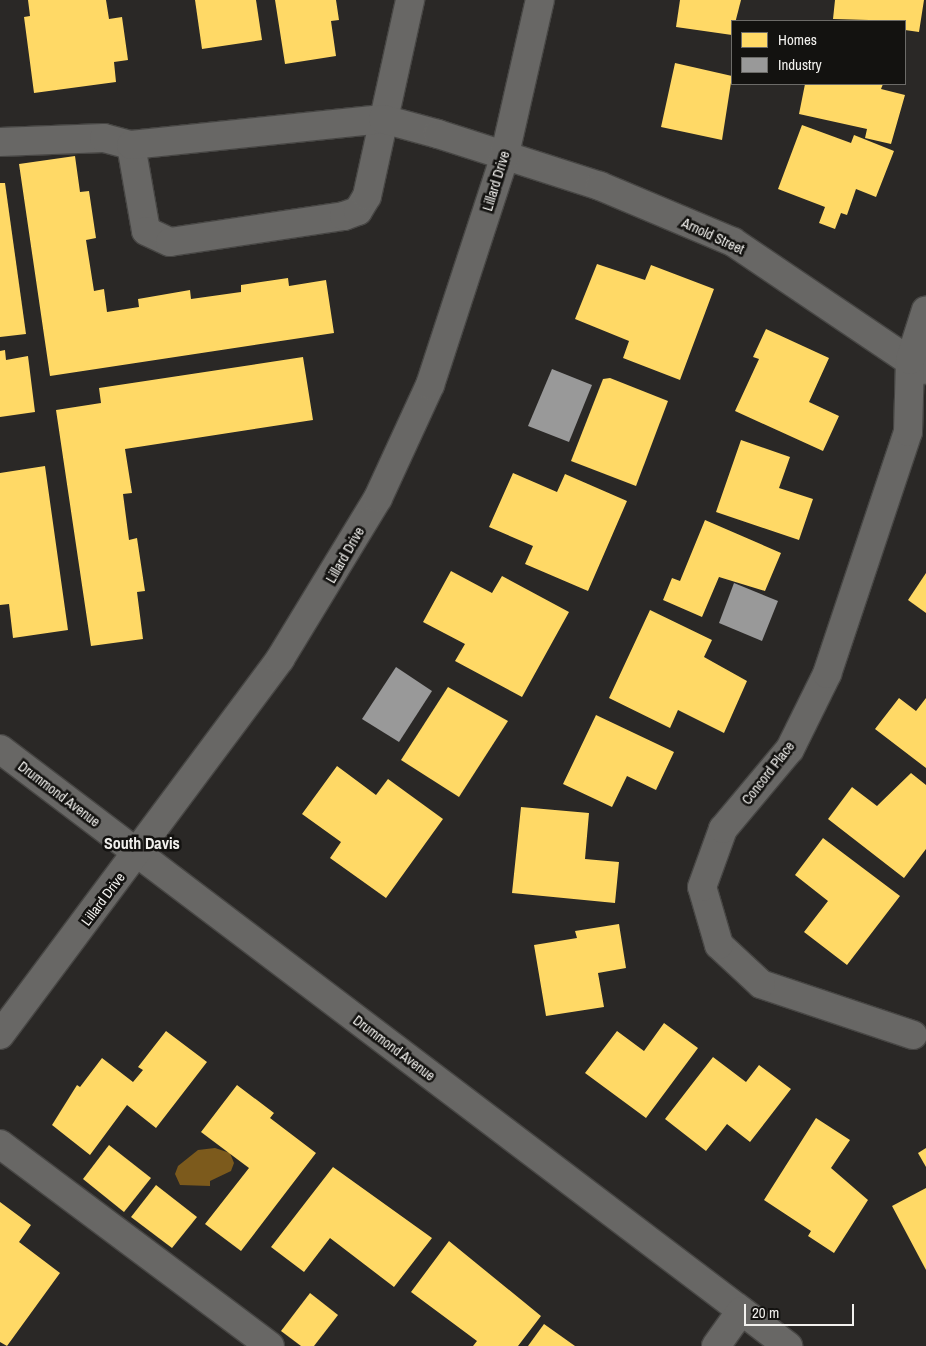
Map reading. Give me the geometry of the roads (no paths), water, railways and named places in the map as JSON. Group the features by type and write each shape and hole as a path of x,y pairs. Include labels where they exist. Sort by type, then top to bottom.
{"street":[{"path":"131,145 146,231 170,242 358,211 367,196 410,0"},
{"name":"Lillard Drive","path":"0,1035 138,853 280,659 378,498 430,385 504,158 540,0"},
{"path":"0,142 104,138 131,145 383,119"},
{"name":"Arnold Street","path":"383,119 504,158 600,186 733,242 918,366"},
{"name":"Concord Place","path":"914,1036 761,984 719,945 702,887 723,829 790,749 827,674 908,432 926,310"},
{"name":"Drummond Avenue","path":"0,749 788,1346"},
{"path":"0,1144 270,1346"},
{"path":"716,1346 741,1311"}],"district":[{"name":"South Davis","path":"142,843"}]}
